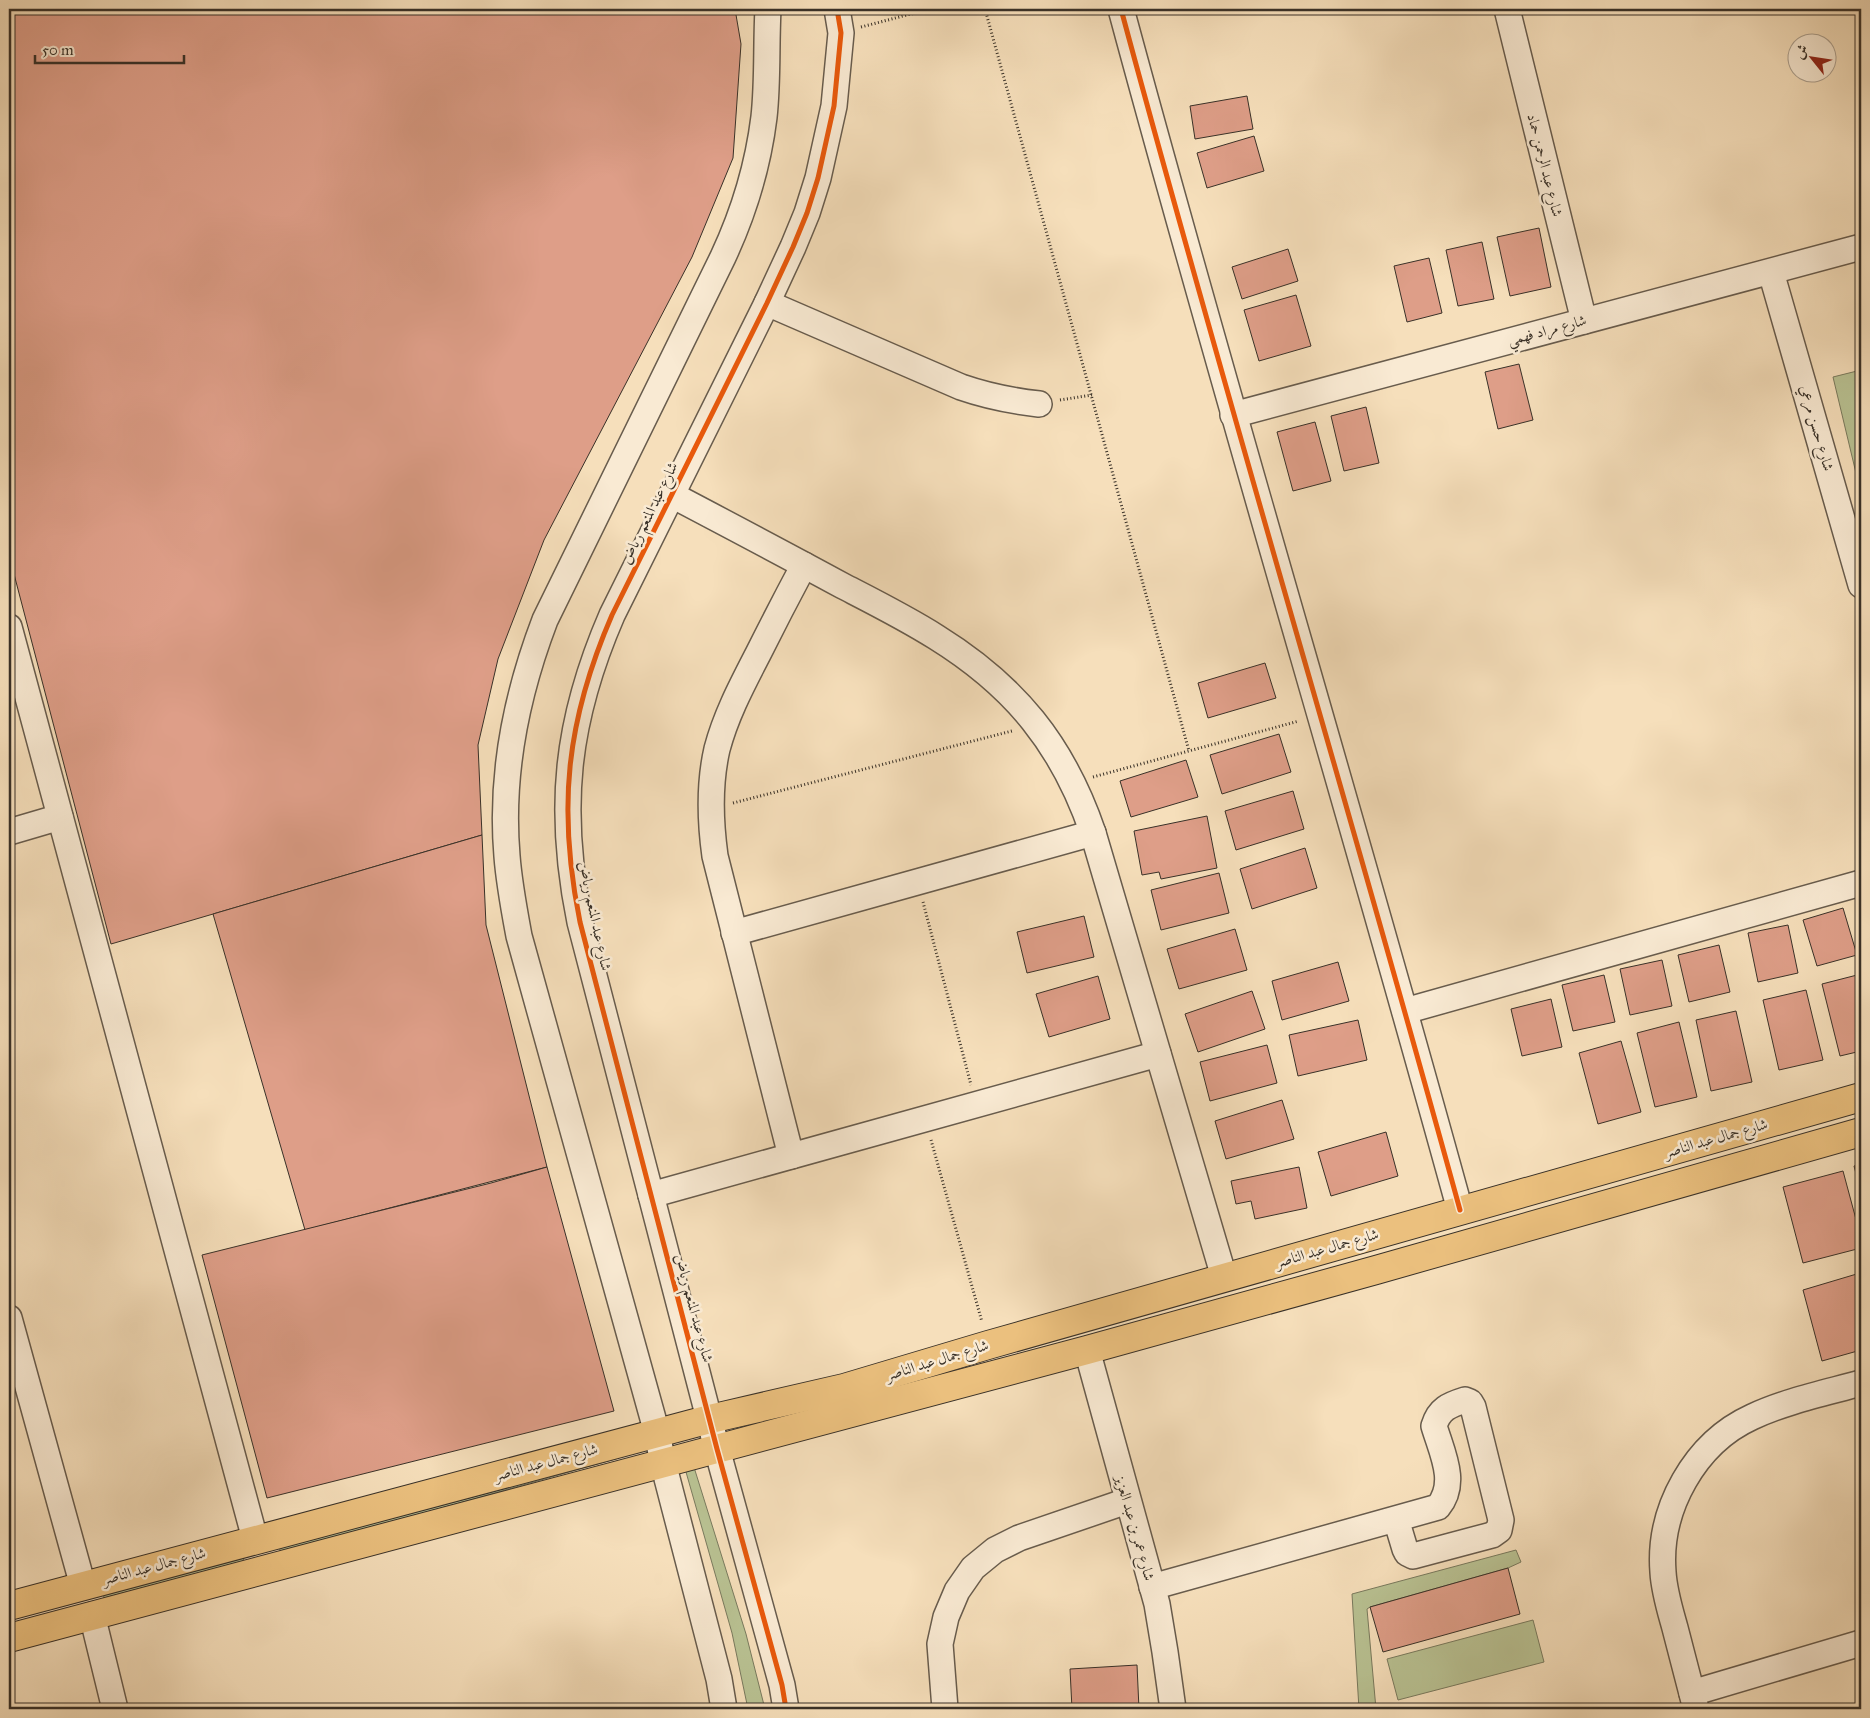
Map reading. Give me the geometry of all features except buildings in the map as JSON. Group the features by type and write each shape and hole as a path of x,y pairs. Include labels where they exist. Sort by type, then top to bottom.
{"main road":[{"name":"شارع جمال عبد الناصر","path":"9,1606 710,1419 844,1388 988,1344 1861,1097"},
{"name":"شارع جمال عبد الناصر","path":"9,1638 1087,1350 1861,1132"}],"street":[{"path":"724,1709 719,1679 663,1463 657,1433 519,936 507,856 505,816 512,736 520,696 530,658 545,620 739,224 754,171 764,116 767,80 768,9"},
{"path":"1121,9 1233,415 1273,547 1460,1210"},
{"name":"شارع عبد الرحمن حماد","path":"1507,9 1584,321"},
{"name":"شارع عبد المنعم رياض","path":"786,1709 782,1684 717,1449 580,922 569,853 568,783 578,714 596,655 612,615 767,303 793,247 818,178 834,106 839,21"},
{"name":"شارع مراد فهمي","path":"1233,415 1861,247"},
{"name":"شارع حسن مرعي","path":"1771,272 1861,585"},
{"path":"767,303 961,387 986,396 1039,404"},
{"path":"672,495 913,624 956,651 990,676 1015,699 1057,753 1073,783 1093,833 1224,1278"},
{"path":"792,1156 715,856 710,809 717,750 725,722 736,695 804,565"},
{"path":"9,627 255,1540"},
{"path":"9,832 60,817"},
{"path":"734,933 1093,833"},
{"path":"1405,1011 1861,883"},
{"path":"651,1195 1158,1054"},
{"path":"9,1318 83,1586"},
{"name":"شارع عمر بن عبد العزيز","path":"1087,1350 1152,1587 1166,1652 1172,1709"},
{"path":"1861,1383 1771,1408 1730,1430 1696,1462 1683,1482 1673,1503 1666,1525 1663,1548 1663,1572 1666,1595 1694,1701 1861,1643"},
{"path":"1152,1587 1438,1507 1447,1494 1449,1477 1434,1426 1436,1419 1450,1404 1465,1400 1470,1402 1473,1407 1501,1520 1499,1530 1492,1535 1413,1556 1407,1553 1405,1549 1396,1519"},
{"path":"945,1709 940,1644 946,1617 957,1591 973,1568 995,1550 1019,1538 1128,1501"},
{"path":"92,1615 114,1709"}],"path":[{"path":"839,21 930,9"},
{"path":"985,9 1190,751"},
{"path":"1039,404 1092,395"},
{"path":"1073,783 1320,715"},
{"path":"710,809 1037,725"},
{"path":"917,882 976,1105"},
{"path":"925,1119 988,1344"}],"green space":[{"path":"1861,370 1861,494 1833,377"},
{"path":"616,1451 619,1458 281,1553 278,1544"},
{"path":"693,1464 746,1634 765,1709 748,1709 732,1633 684,1465"},
{"path":"1516,1550 1521,1562 1508,1568 1367,1609 1376,1709 1359,1709 1352,1594"},
{"path":"242,1553 244,1561 104,1598 103,1591"},
{"path":"1533,1620 1544,1662 1398,1700 1387,1659"}],"cycle path":[{"path":"786,1709 782,1685 717,1449 580,922 573,881 568,803 570,766 576,729 584,692 596,654 612,615 767,303 807,213 818,178 834,106 841,33 837,9"},
{"path":"1121,9 1204,309 1460,1210"}]}
